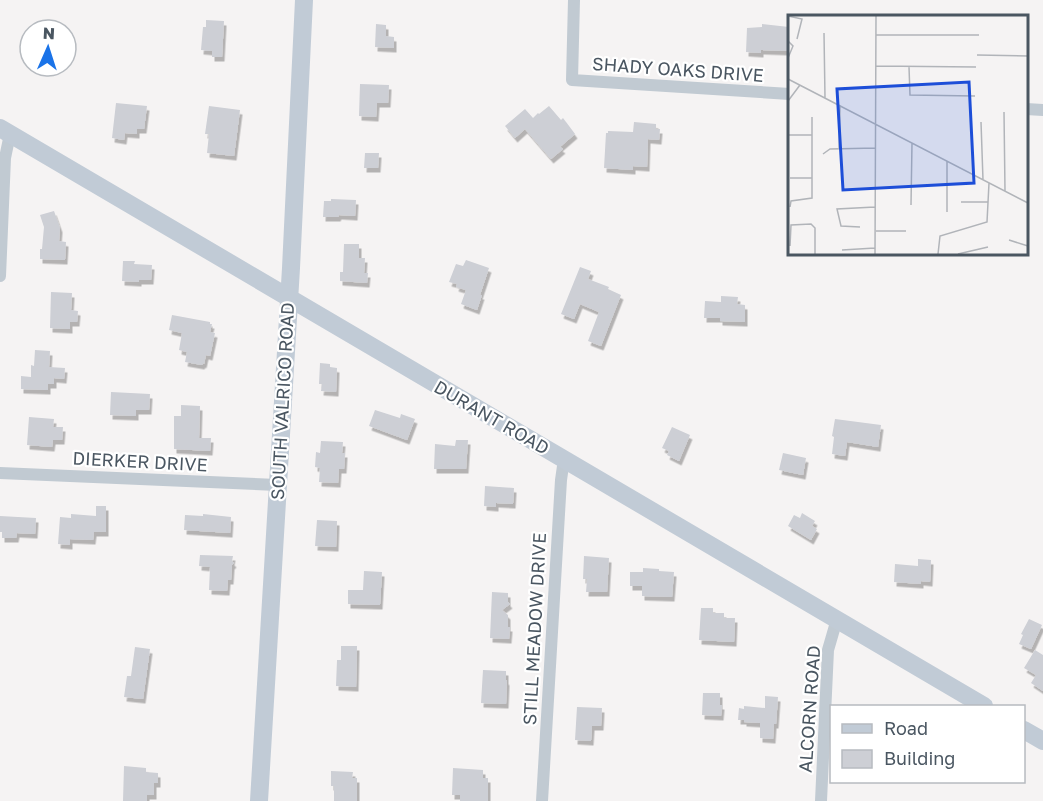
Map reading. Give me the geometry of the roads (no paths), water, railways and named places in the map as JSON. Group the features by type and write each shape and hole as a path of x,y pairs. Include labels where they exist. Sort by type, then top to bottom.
{"street":[{"name":"SOUTH VALRICO ROAD","path":"259,801 304,0"},
{"name":"SHADY OAKS DRIVE","path":"574,0 572,80 788,94"},
{"path":"1028,109 1043,110"},
{"name":"DURANT ROAD","path":"5,131 982,705"},
{"path":"0,276 6,158 5,131"},
{"name":"STILL MEADOW DRIVE","path":"542,801 564,459"},
{"name":"DIERKER DRIVE","path":"0,473 277,485"},
{"name":"ALCORN ROAD","path":"821,801 828,650 837,620"},
{"path":"1025,731 1043,741"}]}
